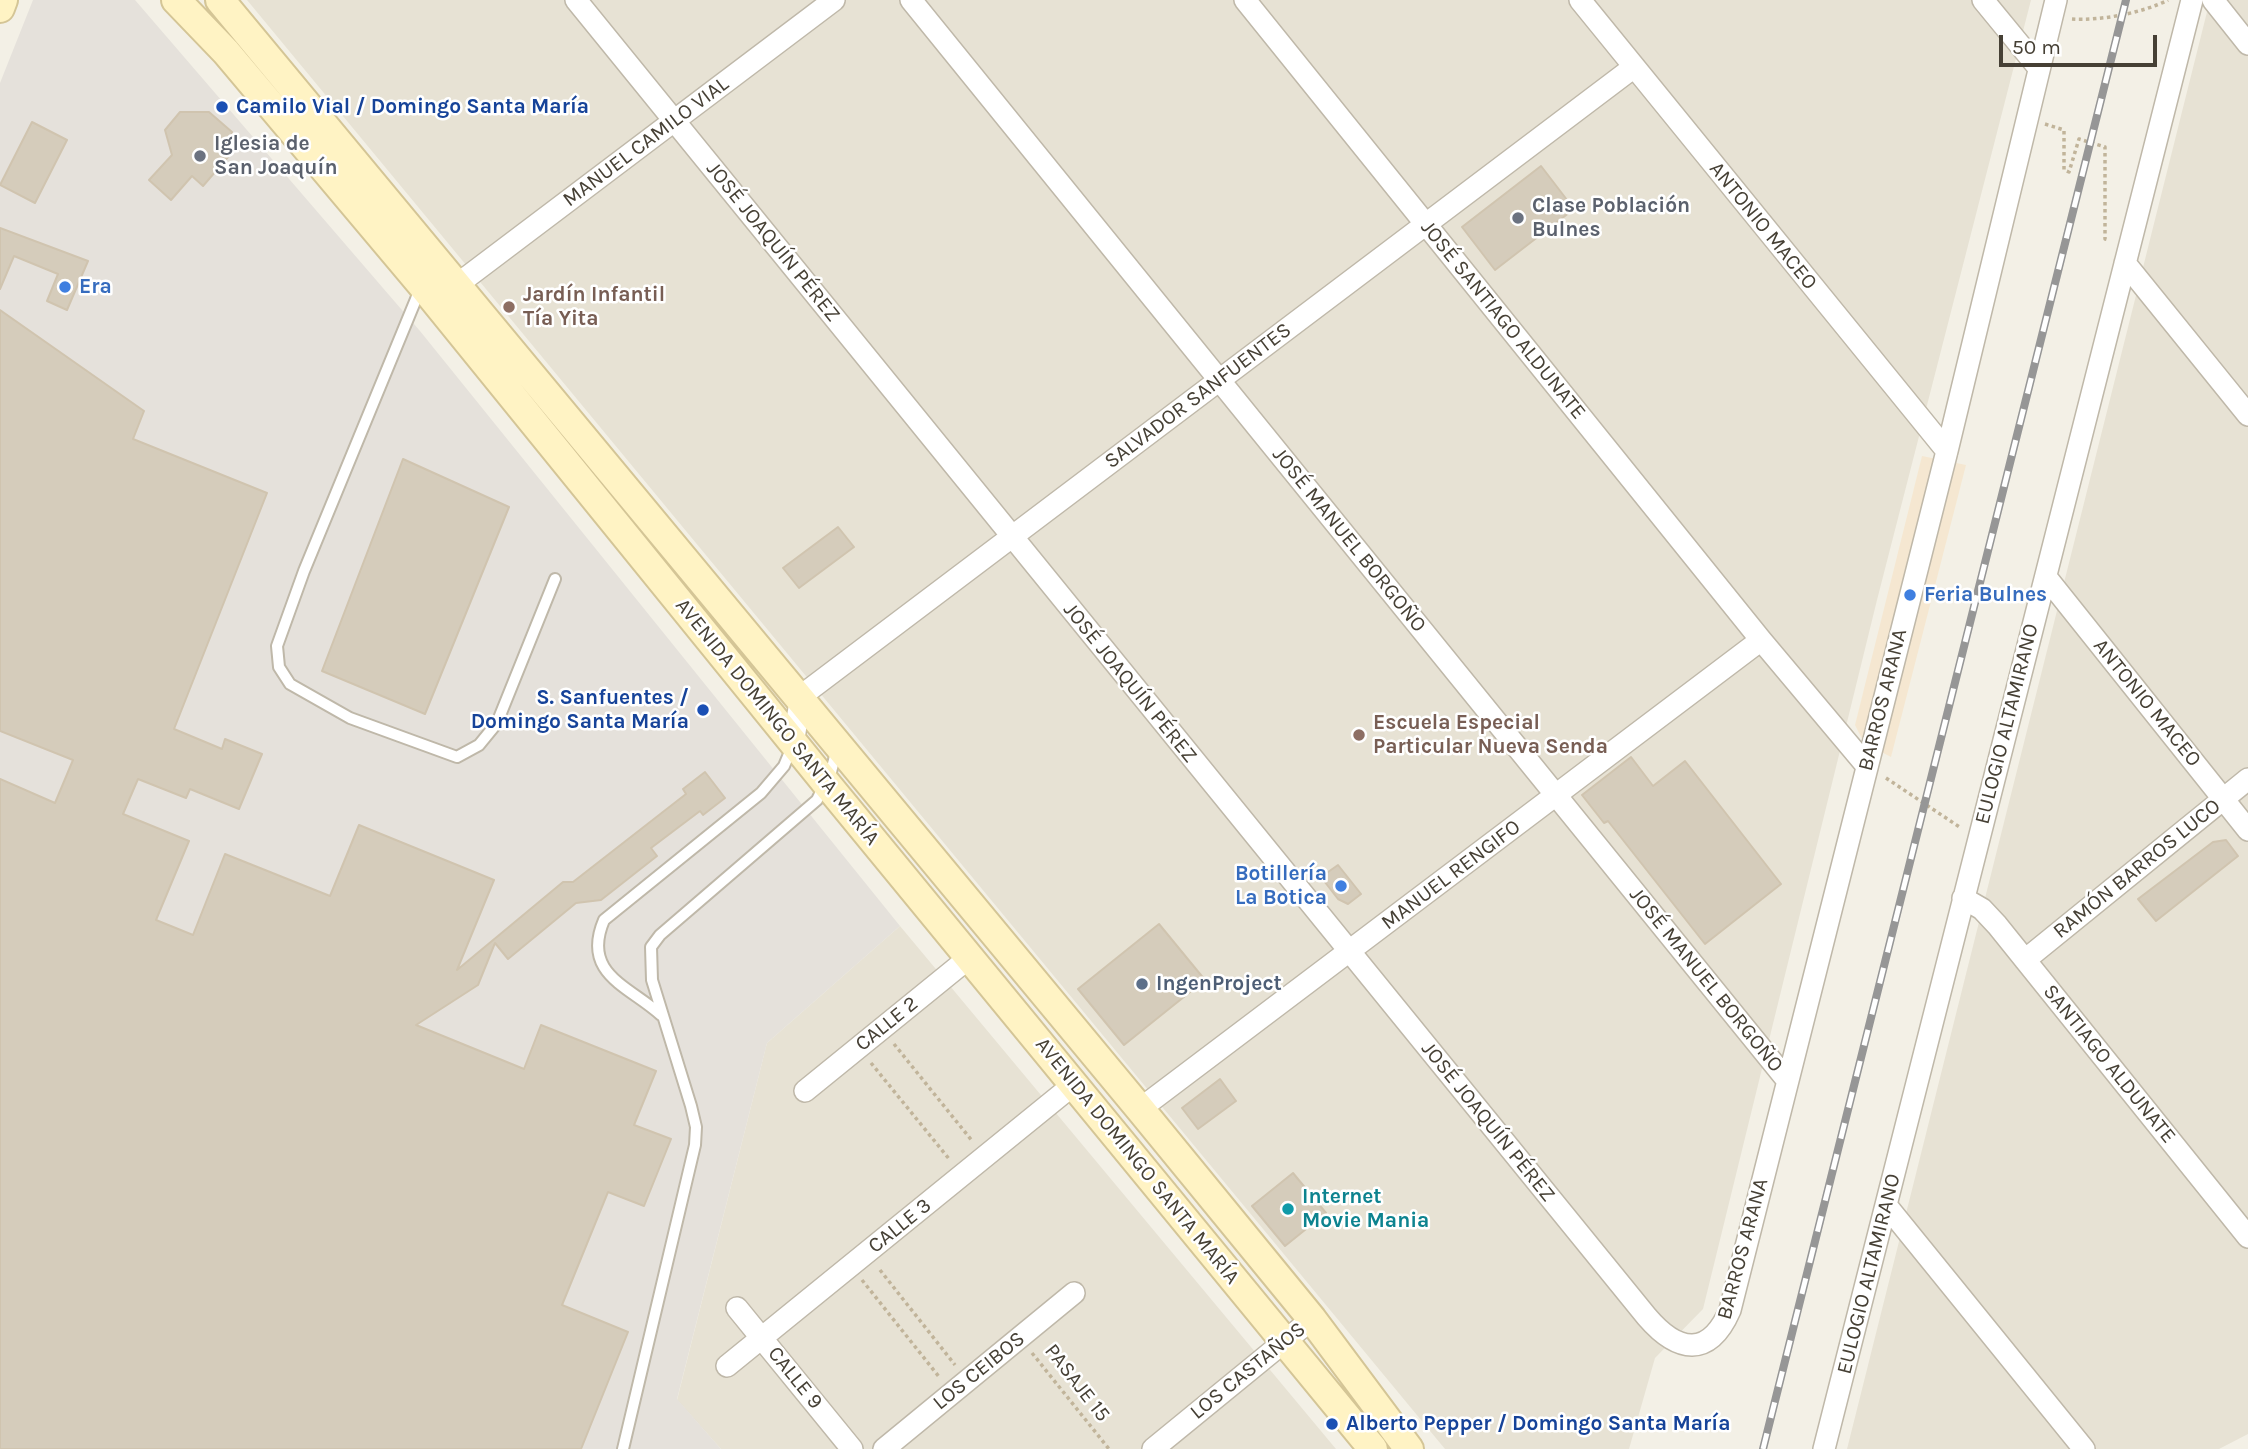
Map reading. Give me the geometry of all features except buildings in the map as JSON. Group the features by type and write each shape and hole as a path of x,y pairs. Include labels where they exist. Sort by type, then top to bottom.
{"main road":[{"path":"0,8 3,0"},
{"name":"AVENIDA DOMINGO SANTA MARÍA","path":"176,0 226,52 422,285 793,744 1373,1449"},
{"name":"AVENIDA DOMINGO SANTA MARÍA","path":"220,0 801,696 1140,1109 1311,1319 1409,1449"},
{"path":"422,285 440,287 458,284"}],"street":[{"name":"JOSÉ JOAQUÍN PÉREZ","path":"576,0 1655,1327 1674,1341 1698,1344"},
{"name":"MANUEL CAMILO VIAL","path":"458,284 834,0"},
{"name":"JOSÉ MANUEL BORGOÑO","path":"911,0 1787,1080"},
{"name":"JOSÉ SANTIAGO ALDUNATE","path":"1245,0 1761,640"},
{"name":"ANTONIO MACEO","path":"1580,0 1947,451"},
{"path":"1983,0 2038,67"},
{"name":"EULOGIO ALTAMIRANO","path":"1824,1449 2192,0"},
{"path":"2213,0 2248,44"},
{"name":"BARROS ARANA","path":"1698,1344 1721,1330 1730,1310 1947,451 2054,9"},
{"name":"SALVADOR SANFUENTES","path":"801,696 1634,67"},
{"path":"2127,254 2248,415"},
{"name":"ANTONIO MACEO","path":"2046,577 2248,830"},
{"path":"1761,640 1866,765"},
{"name":"MANUEL RENGIFO","path":"1140,1109 1761,640"},
{"path":"793,744 801,696"},
{"name":"RAMÓN BARROS LUCO","path":"2025,960 2248,779"},
{"name":"SANTIAGO ALDUNATE","path":"1963,898 1990,917 2248,1237"},
{"name":"CALLE 2","path":"805,1091 970,957"},
{"name":"CALLE 3","path":"727,1366 1073,1085"},
{"path":"1886,1205 2084,1449"},
{"name":"LOS CEIBOS","path":"884,1449 1074,1293"},
{"name":"CALLE 9","path":"737,1308 852,1449"},
{"name":"LOS CASTAÑOS","path":"1153,1449 1311,1319"}],"lane":[{"path":"422,285 304,571 276,646 279,667 290,684 350,718 457,757 479,745 497,723 555,579"},
{"path":"624,1449 695,1145 696,1127 661,1015 649,961 651,947 660,935 811,807 826,783 836,757 837,743"},
{"path":"661,1015 617,984 607,973 599,954 598,935 604,920 761,793 784,766 793,744"}],"path":[{"path":"2054,9 2095,19 2146,10 2168,0"},
{"path":"2026,119 2064,130 2064,170 2069,172 2079,139 2105,147 2105,239 2127,254"},
{"path":"1866,765 1946,821 1979,835"},
{"path":"882,1028 985,1157"},
{"path":"859,1047 963,1175"},
{"path":"859,1260 960,1387"},
{"path":"859,1260 960,1387"},
{"name":"PASAJE 15","path":"1020,1337 1109,1449"}],"shaded area":[{"path":"33,0 135,0 420,331 900,926 767,1043 677,1399 721,1449 0,1449 0,83"},
{"path":"247,0 2031,0 1877,600 1703,1309 1655,1358 1629,1449 1445,1449"},
{"path":"2210,0 2248,0 2248,1434 2219,1449 1847,1449"},
{"name":"Feria Bulnes","path":"1922,456 1966,465 1891,757 1864,743 1855,725"},
{"path":"900,926 1336,1449 721,1449 677,1400 767,1043"}],"railway":[{"path":"1763,1449 2126,0"}],"place":[{"name":"Camilo Vial / Domingo Santa María","path":"222,107"},
{"name":"Iglesia de San Joaquín","path":"200,156"},
{"name":"Clase Población Bulnes","path":"1518,218"},
{"name":"Era","path":"65,287"},
{"name":"Jardín Infantil Tía Yita","path":"509,307"},
{"name":"Feria Bulnes","path":"1910,595"},
{"name":"S. Sanfuentes / Domingo Santa María","path":"703,710"},
{"name":"Escuela Especial Particular Nueva Senda","path":"1359,735"},
{"name":"Botillería La Botica","path":"1341,886"},
{"name":"IngenProject","path":"1142,984"},
{"name":"Internet Movie Mania","path":"1288,1209"},
{"name":"Alberto Pepper / Domingo Santa María","path":"1332,1424"}]}
